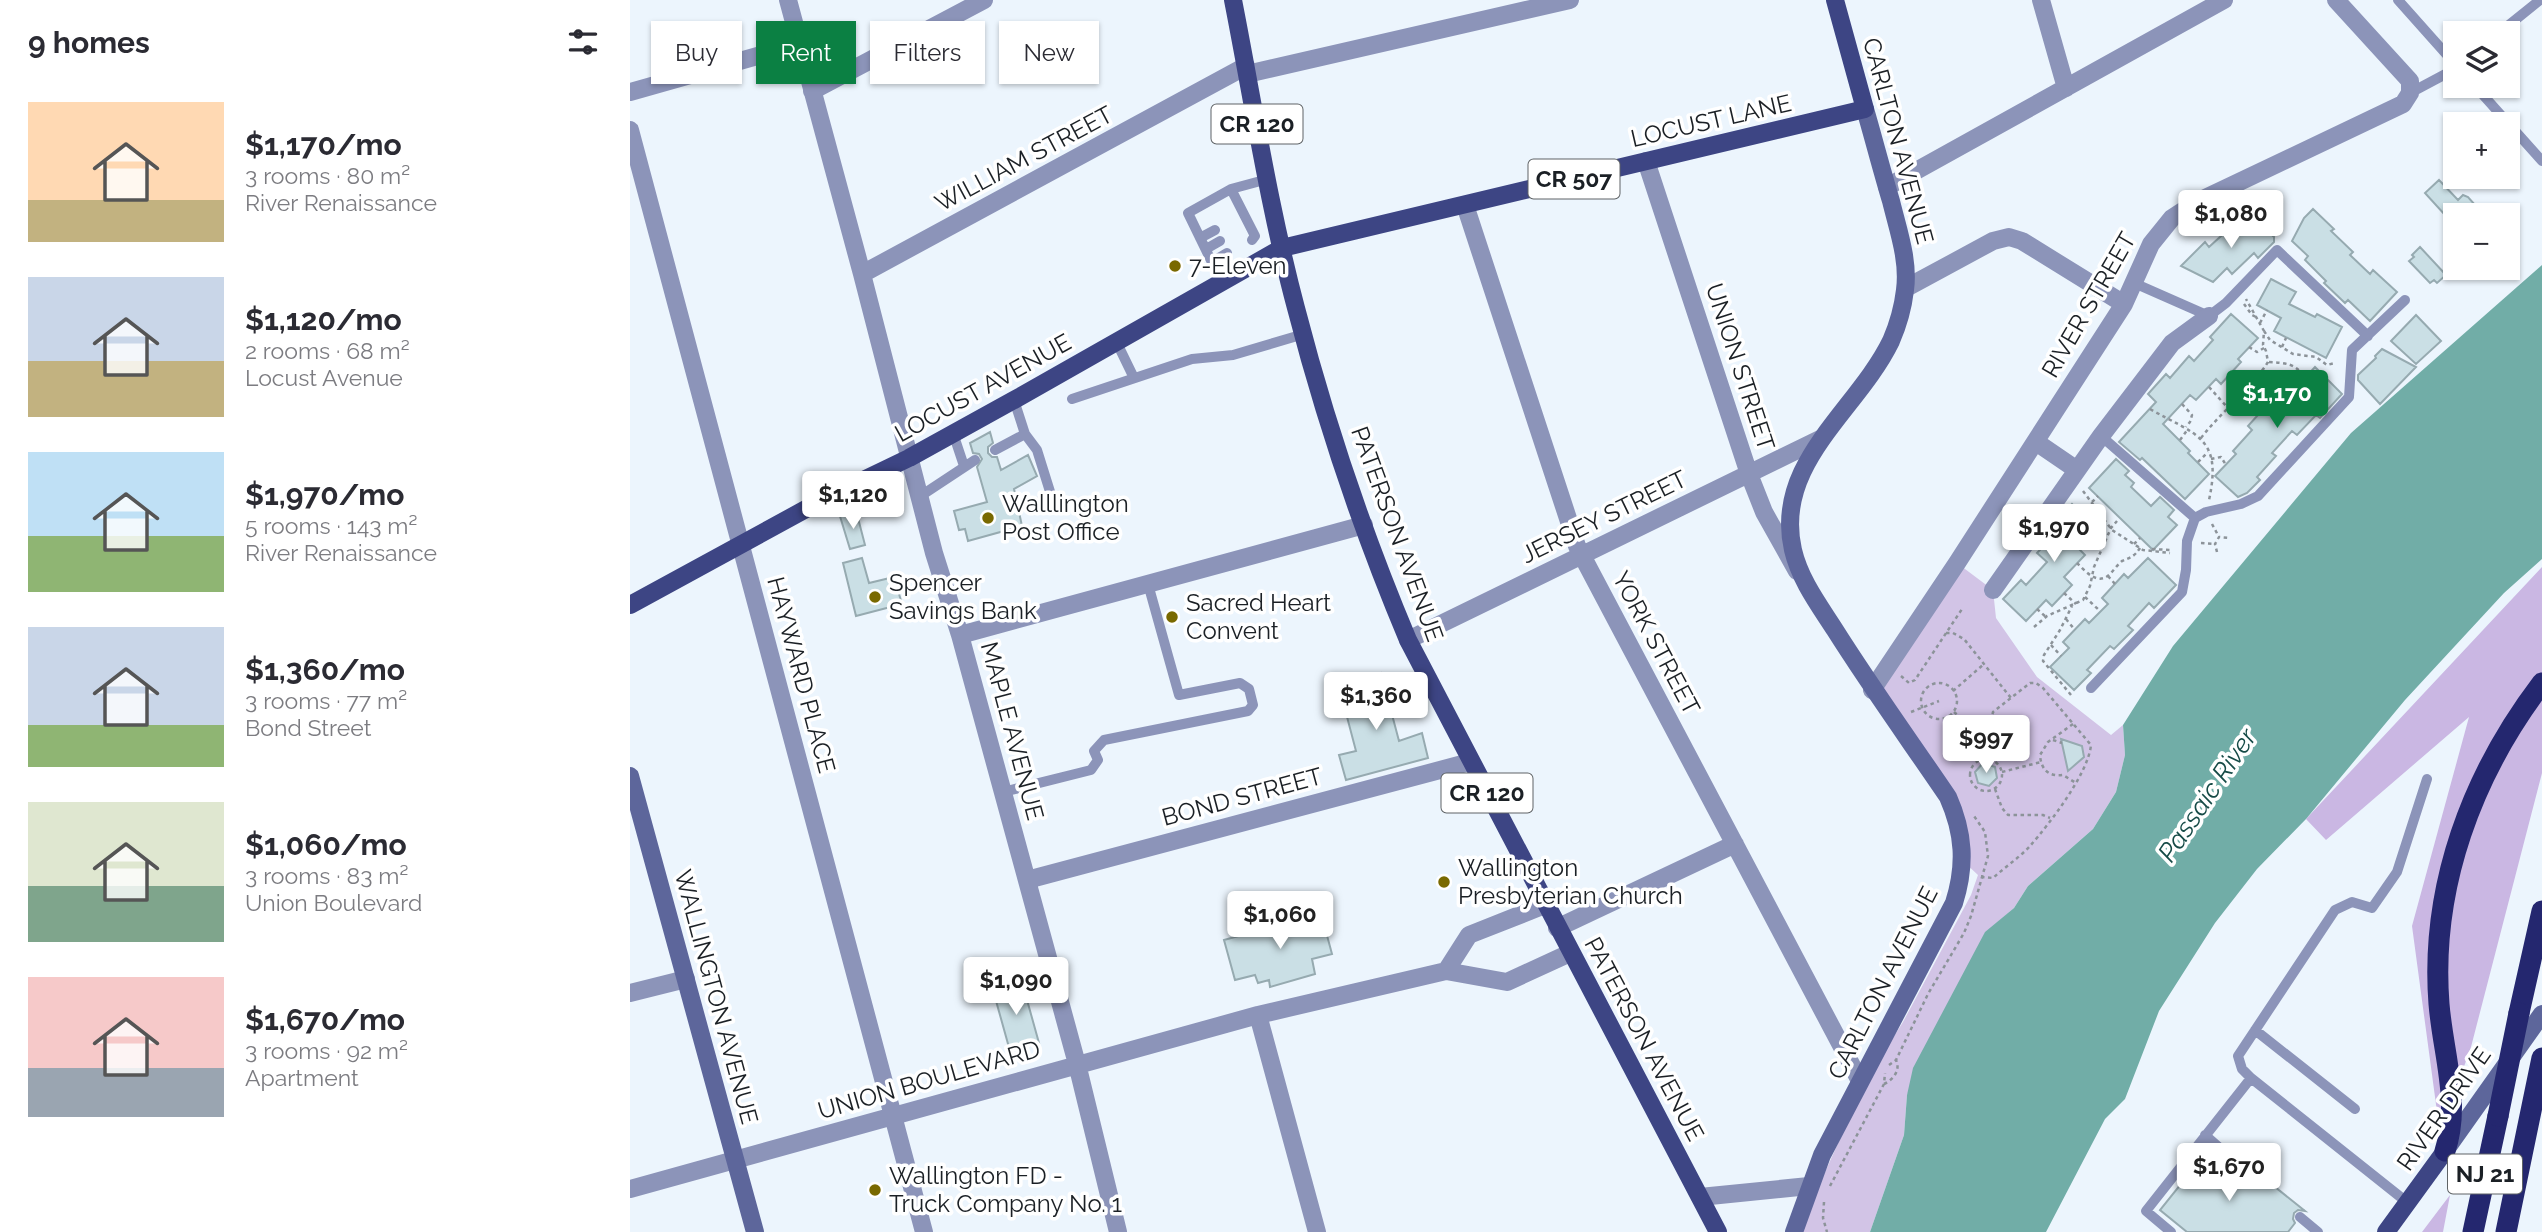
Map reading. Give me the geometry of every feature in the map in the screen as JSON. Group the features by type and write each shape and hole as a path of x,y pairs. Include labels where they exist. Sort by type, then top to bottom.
{"highway":[{"path":"2445,1151 2450,1134 2452,1104 2439,1005 2438,971 2439,937 2448,880 2459,836 2487,770 2512,726 2542,683"},
{"name":"NJ 21","path":"2473,1232 2542,911"},
{"name":"NJ 21","path":"2506,1232 2542,1058"}],"main road":[{"name":"PATERSON AVENUE","path":"1233,0 1282,248 1304,334 1315,376 1383,581 1408,640 1470,762 1718,1232"},
{"name":"CARLTON AVENUE","path":"1835,0 1865,109"},
{"name":"LOCUST LANE","path":"1282,248 1865,109"},
{"name":"LOCUST AVENUE","path":"630,605 828,497 909,458 1282,248"},
{"name":"RIVER DRIVE","path":"2386,1232 2445,1151"}],"street":[{"name":"MAPLE AVENUE","path":"788,0 794,21"},
{"path":"812,90 984,0"},
{"name":"WILLIAM STREET","path":"862,274 1247,70 1570,0"},
{"path":"2042,0 2066,88"},
{"path":"1887,187 2224,0"},
{"path":"2336,0 2410,87"},
{"path":"630,92 756,56"},
{"name":"MAPLE AVENUE","path":"810,84 919,497 960,635 1077,1064 1118,1232"},
{"name":"RIVER STREET","path":"1872,690 2124,304 2151,244 2172,218 2195,202 2403,104 2410,87"},
{"name":"CARLTON AVENUE","path":"1794,1232 1809,1186 1860,1081 1954,903 1961,883 1963,861 1960,828 1948,797 1872,690 1804,581 1793,550 1790,529 1791,505 1806,462 1891,341 1906,288 1903,247 1865,109"},
{"name":"HAYWARD PLACE","path":"630,130 925,1232"},
{"name":"UNION STREET","path":"1646,162 1749,474 1783,549 1804,581"},
{"name":"YORK STREET","path":"1465,205 1582,555 1860,1081"},
{"path":"1906,288 1993,241 2009,237 2022,241 2124,304"},
{"path":"1993,590 2101,436 2172,343 2209,316"},
{"name":"JERSEY STREET","path":"1408,640 1822,438"},
{"path":"2035,442 2077,470"},
{"path":"960,635 1364,525"},
{"name":"BOND STREET","path":"1027,880 1470,762"},
{"name":"WALLINGTON AVENUE","path":"630,776 635,812 686,979 755,1232"},
{"path":"1557,928 1735,844"},
{"path":"1446,971 1469,935 1545,905"},
{"name":"UNION BOULEVARD","path":"630,1189 1258,1015 1446,971 1507,982 1570,953"},
{"path":"630,993 686,979"},
{"name":"RIVER DRIVE","path":"2445,1151 2542,1014"},
{"path":"1258,1015 1317,1232"},
{"path":"1700,1197 1809,1186"}],"lane":[{"path":"2398,0 2443,52"},
{"path":"2514,21 2540,0"},
{"path":"2410,87 2443,72"},
{"path":"2485,98 2542,161"},
{"path":"1222,283 1188,213 1231,190 1268,179"},
{"path":"1231,190 1241,216 1255,236 1252,240"},
{"path":"1200,238 1215,230"},
{"path":"1206,249 1220,241"},
{"path":"2134,283 2209,316 2226,303 2277,250 2368,336"},
{"path":"1212,262 1227,253"},
{"path":"2091,688 2182,592 2187,541 2195,518 2258,496 2349,397 2352,350 2405,300"},
{"path":"1072,398 1192,359 1233,355 1304,334"},
{"path":"1117,343 1134,378"},
{"path":"1014,400 1025,434 1037,450 1052,498 1033,503"},
{"path":"953,433 964,466"},
{"path":"995,450 1025,434"},
{"path":"2101,436 2195,518"},
{"path":"919,497 975,460"},
{"path":"1003,792 1091,770 1098,760 1094,751 1104,740 1248,711 1253,705 1249,689 1240,683 1179,695 1149,584"},
{"path":"2408,1203 2251,1078 2242,1069 2238,1056 2335,910 2352,902 2372,908 2397,872 2427,779"},
{"path":"2255,1030 2355,1110"},
{"path":"2171,1232 2146,1210 2251,1078"},
{"path":"2205,1135 2248,1173"},
{"path":"2300,1217 2318,1232"}],"path":[{"path":"2246,299 2270,340 2302,357 2316,357 2327,365 2334,363"},
{"path":"2260,323 2267,310"},
{"path":"2264,331 2264,348 2268,362"},
{"path":"2282,347 2286,338"},
{"path":"2249,348 2257,352 2264,348"},
{"path":"2294,366 2302,357"},
{"path":"2268,362 2294,366 2305,378"},
{"path":"2201,438 2268,362"},
{"path":"2263,369 2283,394"},
{"path":"2232,372 2253,381"},
{"path":"2209,387 2228,407"},
{"path":"2244,391 2259,414"},
{"path":"2180,440 2192,415 2182,404"},
{"path":"2150,409 2201,438 2211,459 2213,481 2209,500"},
{"path":"2198,462 2208,451"},
{"path":"2211,459 2221,457 2226,465"},
{"path":"2083,491 2111,528 2140,548 2146,550 2170,553 2170,550 2146,550"},
{"path":"2092,502 2098,496"},
{"path":"2034,627 2046,617 2085,597 2111,528 2117,521"},
{"path":"2217,552 2215,544 2219,537 2230,538"},
{"path":"2092,538 2104,547"},
{"path":"2134,544 2140,538"},
{"path":"2077,563 2092,577 2102,579 2122,561 2135,556 2140,548"},
{"path":"2108,576 2115,584"},
{"path":"2064,593 2074,605"},
{"path":"2085,597 2101,611"},
{"path":"2071,695 2043,661 2074,605"},
{"path":"1896,682 1900,675 1909,682 1915,680 1962,609"},
{"path":"2037,609 2046,617"},
{"path":"2066,619 2075,629"},
{"path":"1946,633 1964,639 2011,699"},
{"path":"2050,645 2061,656"},
{"path":"1953,691 1984,664"},
{"path":"1940,683 1953,691 1956,703 1947,716 1936,718 1922,708 1922,696 1928,686 1940,683"},
{"path":"1981,760 1995,762 2002,772 2001,780 1995,789 1981,791 1971,782 1971,768 1981,760 1993,712 2030,683 2036,683 2091,745 2090,758 2076,783 2029,847 1993,878 1981,877"},
{"path":"1905,715 1939,701"},
{"path":"1953,711 1969,724 1988,729"},
{"path":"2074,723 2042,750 2041,762 2049,774 2064,776 2076,783"},
{"path":"2053,740 2062,743"},
{"path":"2002,772 2041,762"},
{"path":"2064,769 2064,776"},
{"path":"1963,785 1971,782"},
{"path":"1995,789 2002,808 2008,815 2016,817 2043,814 2050,818"},
{"path":"1829,1188 1884,1084 1885,1071 1896,1060 1941,969 1964,933 1971,916 1988,856 1987,839 1970,810"},
{"path":"1884,1084 1892,1079 1898,1068 1896,1060"},
{"path":"1824,1197 1823,1218 1827,1232"}],"shaded area":[{"path":"1957,563 1993,590 1996,618 2037,677 2111,735 2123,725 2125,755 2116,792 2093,829 2028,886 2014,908 1985,933 1907,1095 1904,1135 1870,1232 1798,1232 1867,1079 1903,1022 1971,895 1978,875 1963,861 1957,817 1872,690"},
{"path":"2542,567 2542,773 2471,1047 2440,1134 2412,926 2469,717 2326,840 2306,819"},
{"path":"2450,1195 2443,1232 2422,1232"}],"water":[{"name":"Passaic River","path":"2542,265 2542,559 2504,593 2405,700 2306,819 2257,869 2215,923 2159,1011 2125,1099 2105,1119 2046,1232 1870,1232 1904,1135 1907,1095 1913,1068 1985,932 2014,908 2028,886 2093,829 2116,792 2125,755 2123,725 2173,646 2351,433"}],"building":[{"path":"2439,180 2443,189 2448,189 2458,200 2463,195 2473,203 2443,203 2443,213 2425,193"},
{"path":"2313,209 2353,252 2350,255 2370,274 2373,270 2397,292 2370,321 2348,300 2345,303 2324,283 2326,281 2305,260 2308,256 2292,241 2304,218"},
{"path":"2251,214 2274,237 2274,242 2258,258 2254,253 2232,274 2227,268 2213,282 2181,266 2205,242 2209,247 2231,227 2234,230"},
{"path":"2420,247 2443,272 2443,278 2437,283 2434,280 2430,283 2409,261 2414,257 2412,255"},
{"path":"2271,279 2296,292 2289,304 2342,327 2326,358 2274,331 2281,318 2257,305"},
{"path":"2231,314 2258,338 2238,359 2241,362 2221,384 2216,379 2196,400 2190,395 2163,424 2209,474 2185,499 2142,458 2140,460 2119,442 2156,402 2148,394 2166,374 2170,378 2189,356 2194,361 2213,340 2210,337"},
{"path":"2416,315 2441,341 2416,364 2391,341"},
{"path":"2382,349 2416,367 2380,404 2358,380 2358,375"},
{"path":"2315,367 2342,394 2320,418 2316,415 2297,435 2292,431 2272,453 2276,456 2257,477 2260,480 2247,493 2238,497 2215,476 2236,454 2233,451 2252,430 2248,426 2267,405 2270,408 2290,387 2294,390"},
{"path":"990,432 993,443 988,447 988,453 997,457 1001,470 1028,455 1037,476 1014,489 1022,526 968,541 965,529 959,530 954,511 987,502 977,467 982,459 979,454 973,453 970,443"},
{"path":"2116,459 2129,471 2125,475 2134,483 2131,487 2151,506 2160,497 2174,510 2168,517 2177,525 2153,550 2089,488"},
{"path":"2072,504 2099,530 2080,550 2085,555 2064,577 2072,585 2052,606 2046,600 2026,621 2003,599 2021,580 2026,585 2047,562 2037,553 2057,532 2051,527"},
{"path":"839,513 858,518 865,545 850,549"},
{"name":"Spencer Savings Bank","path":"862,558 869,583 894,577 902,604 856,616 843,563"},
{"path":"2148,558 2176,585 2154,608 2149,603 2128,626 2133,630 2114,649 2110,646 2087,670 2091,673 2074,690 2050,667 2069,648 2063,642 2085,619 2089,623 2108,604 2102,598 2124,574 2128,578"},
{"path":"1381,673 1399,741 1422,733 1428,758 1346,780 1339,755 1356,751 1341,694 1356,690 1354,683"},
{"path":"2061,739 2082,746 2084,757 2068,771"},
{"path":"1983,763 1995,767 1997,778 1989,786 1978,783 1975,772"},
{"path":"1326,912 1330,927 1325,928 1332,954 1312,959 1315,974 1270,987 1269,980 1258,983 1255,975 1235,980 1224,940"},
{"path":"1022,982 1039,1043 1010,1051 993,990"},
{"path":"2205,1154 2241,1182 2253,1178 2255,1171 2305,1211 2298,1210 2294,1213 2295,1223 2288,1232 2187,1232 2160,1210"}],"place":[{"name":"7-Eleven","path":"1175,266"},
{"name":"Walllington Post Office","path":"988,518"},
{"name":"Spencer Savings Bank","path":"875,597"},
{"name":"Sacred Heart Convent","path":"1172,617"},
{"name":"Wallington Presbyterian Church","path":"1444,882"},
{"name":"Wallington FD - Truck Company No. 1","path":"875,1190"}]}
